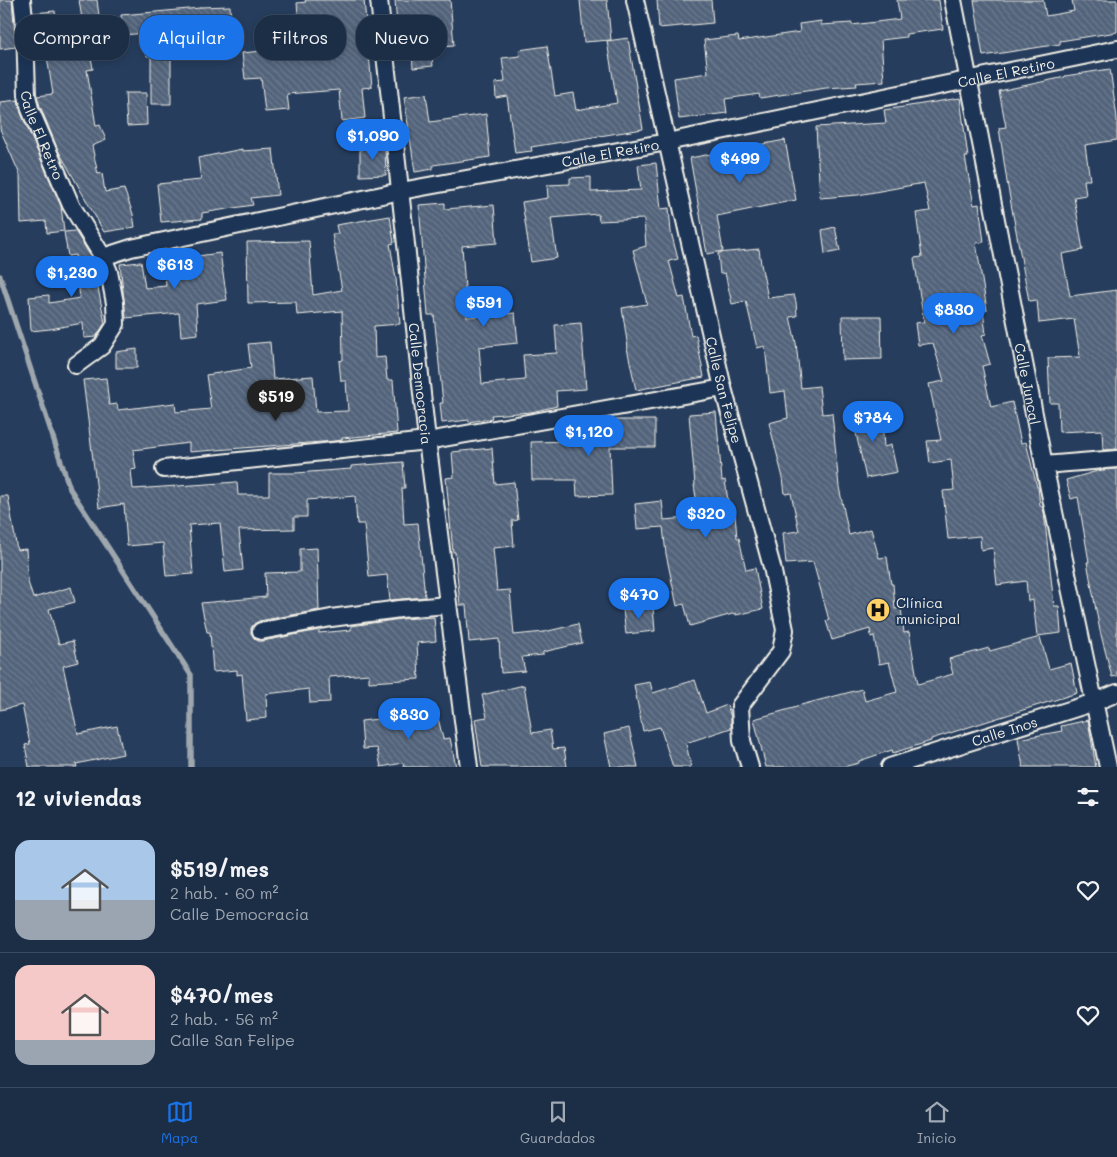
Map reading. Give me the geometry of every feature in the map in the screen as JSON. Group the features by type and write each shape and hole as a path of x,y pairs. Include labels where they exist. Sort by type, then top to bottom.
{"street":[{"name":"Calle El Retro","path":"22,0 26,35 27,95 30,109 71,204 103,258 109,272 115,303 116,324 102,346 76,365"},
{"name":"Calle Democracia","path":"379,0 428,441 469,767"},
{"name":"Calle San Felipe","path":"635,0 723,388 772,568 785,630 781,651 740,706 742,741 750,767"},
{"name":"Calle Juncal","path":"953,0 1044,465 1108,767"},
{"name":"Calle El Retiro","path":"103,258 131,248 401,191 667,142 1117,49"},
{"path":"164,470 428,441 723,388"},
{"path":"1044,465 1117,459"},
{"path":"261,631 331,618 448,605"},
{"name":"Calle Inos","path":"890,767 1095,702 1117,693"}],"building":[{"path":"0,0 12,0 15,47 0,49"},
{"path":"79,0 97,0 99,15 81,15"},
{"path":"305,0 364,0 365,15 356,15 356,60 370,60 372,87 362,88 365,118 342,121 339,90 287,94 289,110 265,112 261,78 245,79 244,53 254,52 254,60 346,60 346,15 298,15 297,3 306,2"},
{"path":"395,0 450,0 454,45 447,46 447,15 396,15"},
{"path":"580,0 607,0 611,40 584,42"},
{"path":"657,0 711,0 713,23 659,28"},
{"path":"897,0 939,0 943,29 906,34 906,37 881,40 884,81 856,83 857,86 826,88 760,98 759,94 725,99 727,113 679,119 674,78 708,73 704,40 738,36 739,41 800,32 799,24 821,21 821,25 852,23 852,25 900,19"},
{"path":"974,0 1043,0 1046,16 1074,11 1072,0 1117,0 1117,32 1060,41 1060,44 983,56"},
{"path":"230,6 230,15 139,15 139,34 129,34 129,15 121,15 200,8"},
{"path":"55,11 55,15 33,15 33,13"},
{"path":"628,38 643,129 531,147 532,151 515,153 507,96 496,98 495,83 505,82 502,58 520,56 519,50 547,46 555,96 573,93 576,110 617,103 607,41"},
{"path":"48,60 92,60 93,69 87,70 96,126 100,125 106,140 92,146 98,174 102,173 105,192 124,189 133,214 135,227 104,232 58,150 40,106 37,96 53,94"},
{"path":"151,60 171,60 171,104 151,104"},
{"path":"412,60 432,60 433,66 413,68"},
{"path":"1110,69 1117,118 1117,140 1085,145 1090,180 1084,180 1086,195 1074,197 1083,250 1062,254 1070,296 1117,290 1117,449 1103,450 1102,430 1059,432 1058,403 1050,403 1048,358 1080,357 1074,319 1039,323 1037,300 1029,301 999,128 1006,127 999,91 1065,76"},
{"path":"125,93 146,93 147,125 127,126"},
{"path":"426,94 430,122 486,114 490,157 433,165 433,169 415,172 404,97"},
{"path":"960,98 968,157 965,157 974,205 979,204 984,242 976,243 987,310 983,311 986,334 982,335 990,364 982,366 991,407 1012,402 1021,443 1026,442 1038,487 1040,506 1042,506 1044,512 1054,606 1059,606 1061,633 1037,636 1033,600 1028,601 1026,581 997,585 993,548 981,550 980,536 948,539 943,491 954,490 951,460 930,463 927,441 941,440 929,384 944,381 933,343 918,345 915,323 924,322 914,258 922,257 916,213 930,211 924,183 858,195 820,198 816,127 886,123 884,110"},
{"path":"18,100 21,113 61,206 64,231 47,233 46,221 21,223 20,175 0,129 0,102"},
{"path":"785,140 796,200 717,216 723,251 707,254 690,158"},
{"path":"360,147 385,147 386,175 360,176"},
{"path":"242,149 242,151 273,149 278,195 251,198 253,205 202,213 202,219 161,222 157,184 201,180 198,158"},
{"path":"656,163 661,209 669,208 671,232 678,259 669,261 679,298 684,297 691,336 696,335 704,377 636,390 627,348 622,308 647,304 633,250 646,246 644,219 599,221 598,214 551,218 557,258 531,262 522,202 548,198 547,185 570,184 570,178 591,177 591,192 641,190 638,165"},
{"path":"445,203 445,209 494,205 497,243 462,246 467,317 515,313 518,343 479,347 482,384 525,380 523,355 557,353 555,325 581,323 586,389 556,391 557,406 531,412 491,415 492,418 469,422 469,420 442,423 440,403 443,403 434,315 428,315 419,205"},
{"path":"390,216 394,243 390,244 396,279 400,324 374,326 375,358 385,357 387,380 393,380 397,433 342,438 342,440 335,441 189,452 189,443 133,450 136,469 131,470 133,489 237,482 238,495 269,495 269,473 351,469 351,466 403,462 405,488 402,488 404,524 418,523 425,597 390,600 387,575 369,577 364,524 357,524 355,496 307,500 307,517 294,517 294,529 239,530 243,570 225,572 220,523 189,525 193,574 166,576 163,543 127,546 124,504 99,508 83,380 106,378 109,405 117,404 118,410 175,403 176,412 211,409 206,375 251,368 248,344 270,342 273,379 313,376 316,412 348,411 346,381 341,381 339,361 343,360 342,311 297,315 296,302 248,303 247,242 309,241 313,295 342,290 332,234 338,234 336,225"},
{"path":"835,227 840,251 825,254 822,230"},
{"path":"75,231 92,258 105,323 96,337 84,338 83,323 31,331 29,297 49,295 49,303 80,298 75,255 68,256 64,232"},
{"path":"759,249 768,298 794,295 797,316 790,317 796,343 801,388 819,386 822,414 832,413 839,487 849,535 871,529 879,558 887,557 891,584 893,584 895,609 901,608 904,633 909,632 918,684 953,674 949,659 989,648 990,651 1040,637 1049,669 1071,663 1077,693 931,739 931,741 893,753 892,750 843,767 766,767 754,719 862,689 865,701 897,692 889,662 879,664 874,636 871,637 870,629 832,640 826,621 829,620 813,562 786,564 783,533 799,531 791,493 785,494 783,478 769,423 788,418 785,391 770,393 765,346 757,348 746,301 732,304 725,273 720,274 718,253"},
{"path":"220,253 227,300 196,304 198,334 181,336 179,313 126,318 120,264 141,262 145,288 166,286 164,263 191,261 190,257"},
{"path":"842,316 881,316 882,359 843,360"},
{"path":"137,349 137,368 116,368 116,352"},
{"path":"881,408 884,447 891,445 897,472 866,478 851,411"},
{"path":"716,412 722,481 725,480 730,515 735,514 737,538 739,538 746,570 755,568 763,609 736,615 736,613 690,626 684,604 677,606 666,554 663,527 637,529 635,504 662,501 664,520 699,517 694,485 689,414"},
{"path":"610,420 655,420 655,447 610,447 612,495 577,496 576,480 532,480 531,442 610,439"},
{"path":"492,448 495,484 514,482 518,520 512,521 514,546 493,548 497,591 510,590 514,635 544,632 578,624 582,643 543,652 543,655 522,657 525,671 501,673 499,639 469,642 466,605 460,605 446,478 454,477 452,452"},
{"path":"1117,469 1117,676 1112,677 1100,631 1087,562 1089,562 1078,497 1071,499 1066,480 1101,470"},
{"path":"0,496 8,496 17,550 26,549 28,582 33,598 71,587 75,602 49,609 59,644 73,641 78,662 63,666 78,734 117,726 123,754 76,764 77,767 29,767 25,745 30,744 22,705 0,710"},
{"path":"317,548 319,610 259,621 251,628 254,638 258,641 263,641 319,630 319,633 351,630 351,626 401,619 434,617 436,641 417,643 419,679 369,682 369,674 329,677 330,702 310,703 309,689 266,694 267,718 246,720 242,674 237,675 237,670 213,672 210,632 207,632 201,603 266,597 265,573 300,572 300,549"},
{"path":"653,607 655,631 626,634 623,610"},
{"path":"695,680 706,713 727,705 731,717 731,728 686,743 691,767 673,767 660,727 643,731 634,685 650,682 653,693"},
{"path":"524,685 532,733 550,730 553,749 564,748 567,767 482,767 475,719 487,717 482,695"},
{"path":"435,705 443,739 450,738 456,767 404,767 403,763 381,767 377,748 363,749 361,721 387,718 386,716"},
{"path":"1088,720 1096,767 1023,767 1018,739 1062,731 1061,726"},
{"path":"629,728 638,767 611,767 604,734"}],"waterway":[{"path":"0,276 70,489 191,675 191,767"}],"place":[{"name":"Clínica municipal","path":"878,610"}]}
